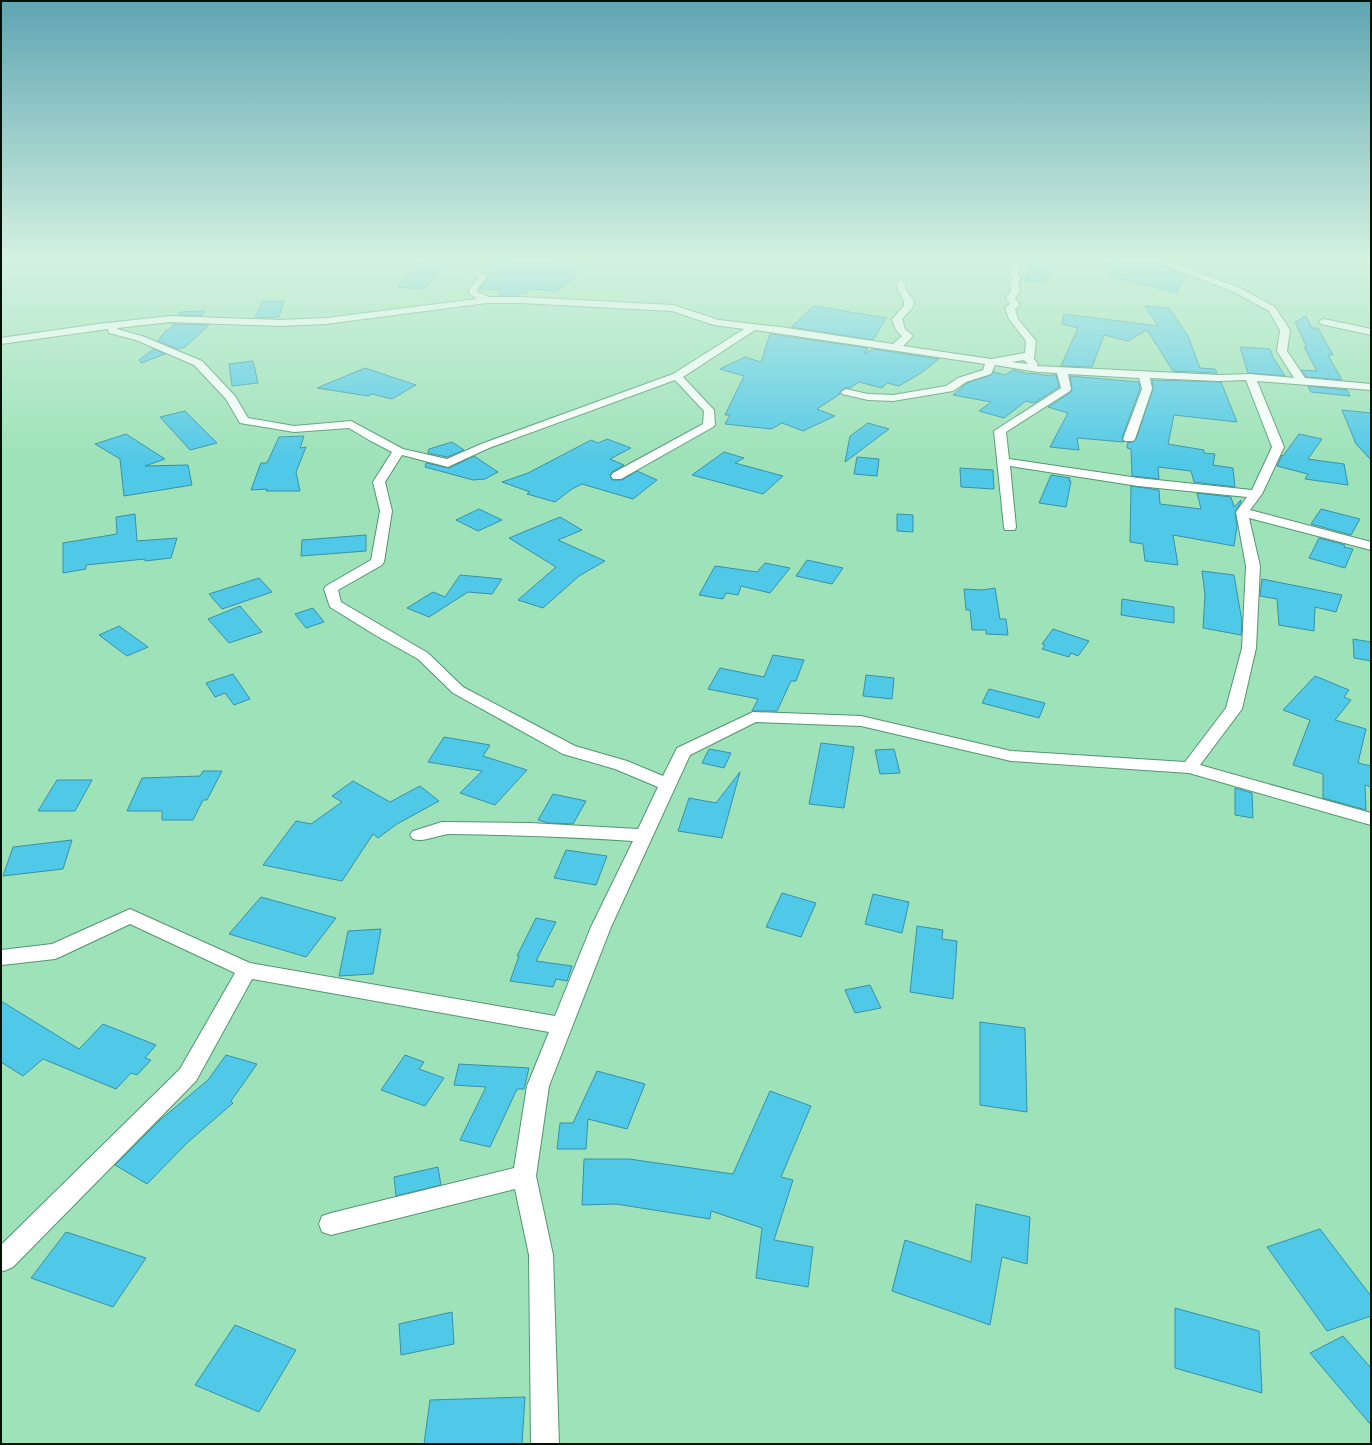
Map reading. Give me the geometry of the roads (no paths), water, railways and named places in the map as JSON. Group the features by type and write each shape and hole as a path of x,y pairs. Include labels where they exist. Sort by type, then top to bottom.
{"street":[{"path":"1,341 97,327"},
{"path":"113,327 112,331 139,338 198,363 231,398 244,421 294,429 351,424 373,438 399,451 448,463 485,446 677,376 753,327"},
{"path":"758,327 1038,369 1219,378 1250,377 1301,380 1371,387"},
{"path":"895,348 908,336 900,327"},
{"path":"1021,327 1031,341 1029,360 1038,369"},
{"path":"1283,327 1285,330 1282,351 1301,380"},
{"path":"1350,327 1371,332"},
{"path":"991,362 1020,358 1030,354"},
{"path":"846,392 868,397 893,398 949,389 962,380 987,372 991,362"},
{"path":"1010,527 1000,431 1066,389 1062,370"},
{"path":"1129,439 1147,389 1144,375"},
{"path":"618,476 709,425 710,410 677,376"},
{"path":"1189,768 1234,710 1249,648 1253,566 1242,512 1256,494 1278,447 1250,377"},
{"path":"399,451 379,482 386,512 377,562 331,589 335,604 380,632 423,656 458,690 483,704 568,750 621,765 668,785"},
{"path":"1004,462 1138,482 1256,494"},
{"path":"1242,512 1371,546"},
{"path":"545,1444 542,1256 524,1176 538,1086 601,927 683,752 753,717 861,721 1011,756 1189,768 1371,819"},
{"path":"419,835 442,828 530,829 644,835"},
{"path":"2,957 55,951 130,916 247,970 562,1026"},
{"path":"4,1259 188,1075 247,970"},
{"path":"331,1224 524,1176"}]}
